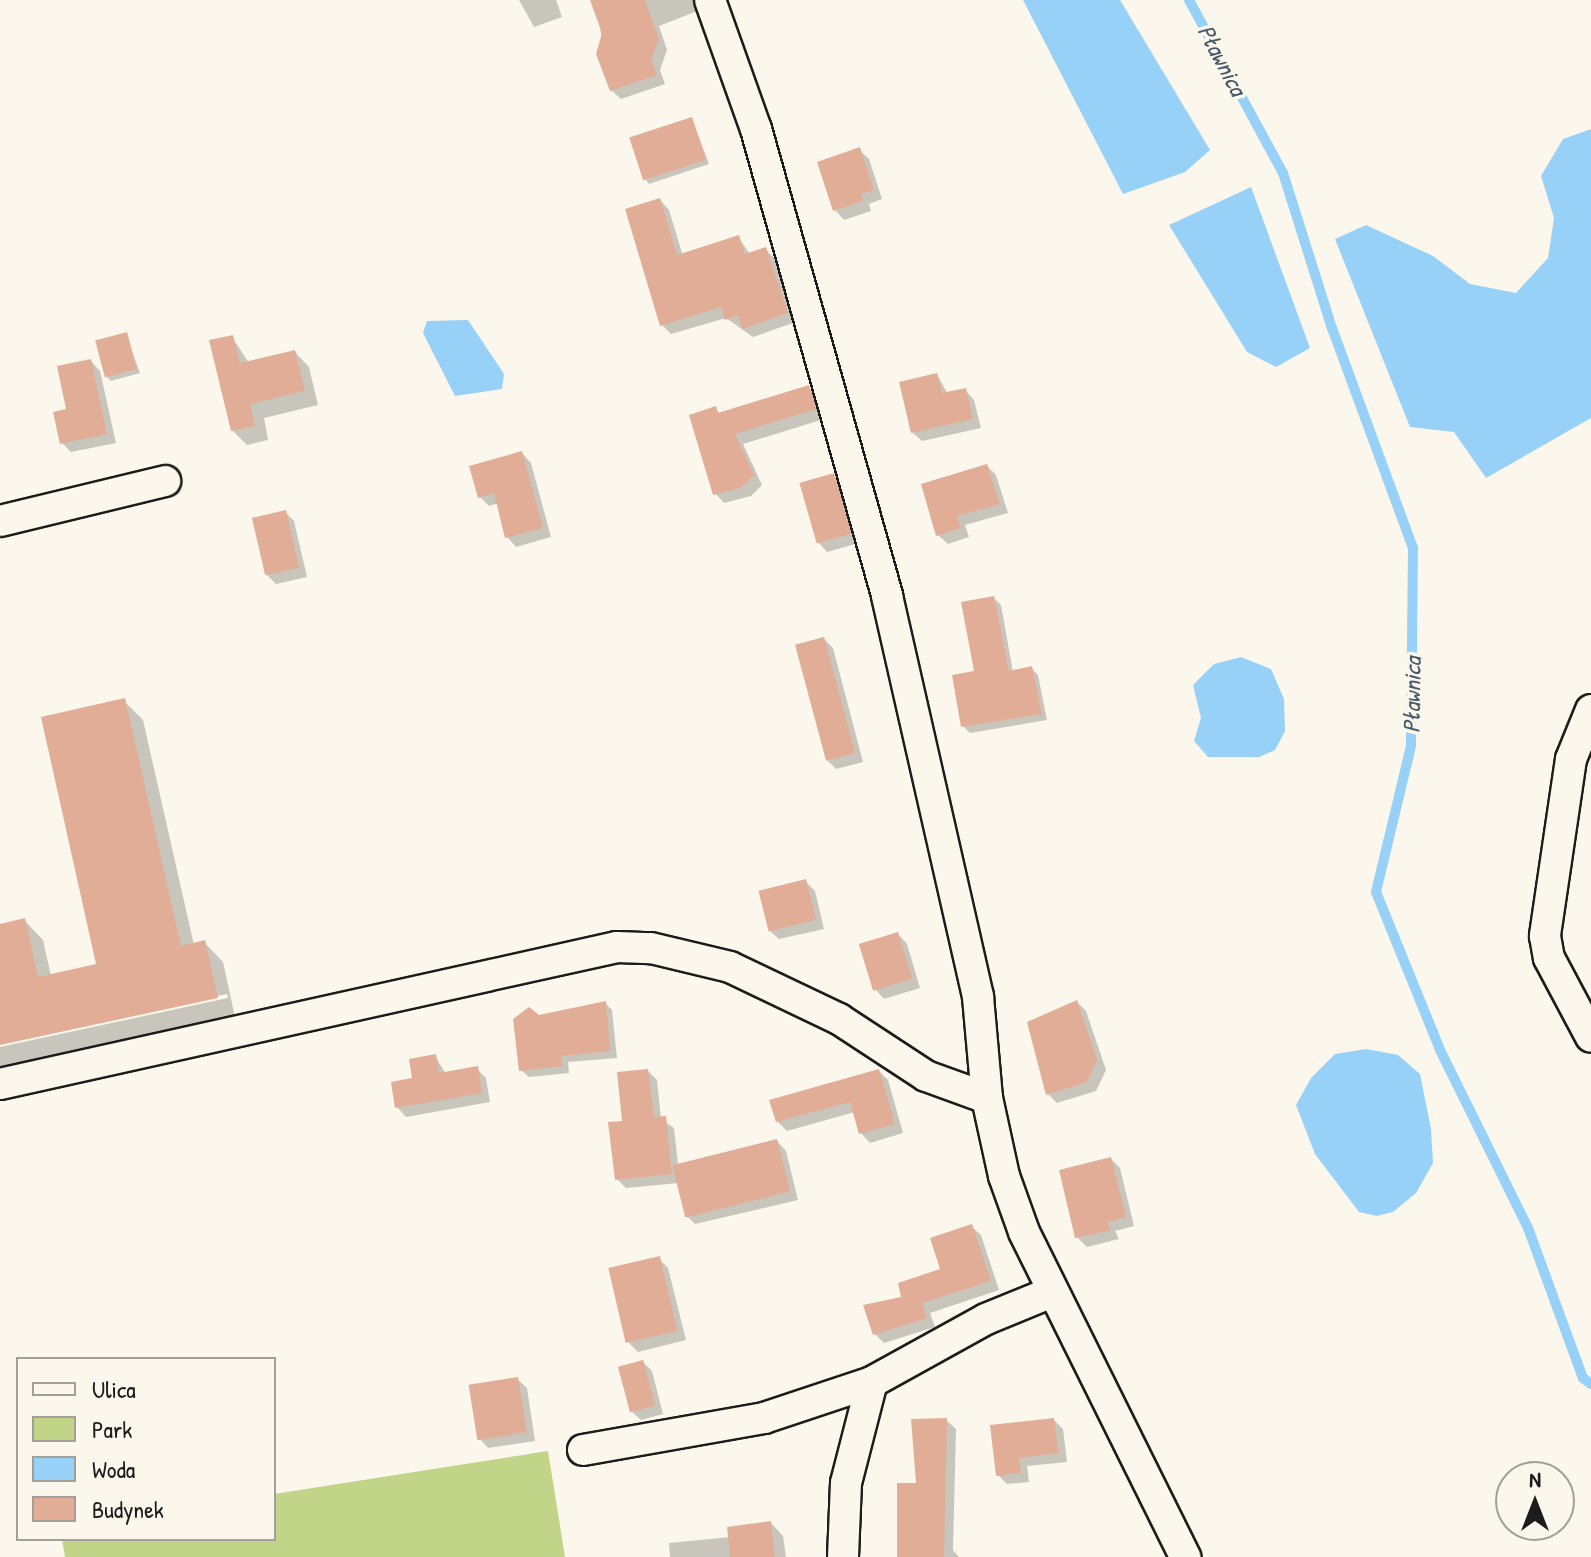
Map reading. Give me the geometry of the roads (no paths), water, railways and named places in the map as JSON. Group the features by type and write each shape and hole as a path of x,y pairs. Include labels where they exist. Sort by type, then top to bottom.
{"street":[{"path":"710,0 756,129 887,596 978,997 987,1098 1004,1176 1052,1292 1185,1557"},
{"path":"0,521 165,481"},
{"path":"1591,710 1571,759 1545,936 1549,958 1591,1037"},
{"path":"0,1084 617,947 651,948 730,967 839,1019 926,1076 987,1098"},
{"path":"583,1450 764,1418 872,1382 986,1319 1052,1292"},
{"path":"843,1557 846,1483 872,1382"}],"water":[{"path":"1023,0 1120,0 1210,150 1185,172 1123,194"},
{"path":"1591,129 1591,418 1486,478 1454,432 1410,427 1335,239 1366,225 1433,256 1470,284 1516,293 1548,258 1554,218 1541,176 1563,139"},
{"path":"1251,187 1310,348 1276,367 1247,352 1169,225"},
{"path":"468,320 504,374 502,389 455,396 423,333 427,321"},
{"path":"1241,657 1271,669 1284,699 1285,731 1275,750 1259,757 1208,757 1194,741 1201,718 1193,685 1214,664"},
{"path":"1366,1049 1398,1055 1420,1074 1431,1129 1433,1163 1416,1193 1393,1212 1377,1216 1359,1212 1315,1154 1296,1105 1311,1078 1335,1054"}],"waterway":[{"name":"Pławnica","path":"1189,0 1283,173 1332,328 1413,548 1411,746 1376,892 1440,1050 1528,1228 1583,1378 1591,1384"}]}
